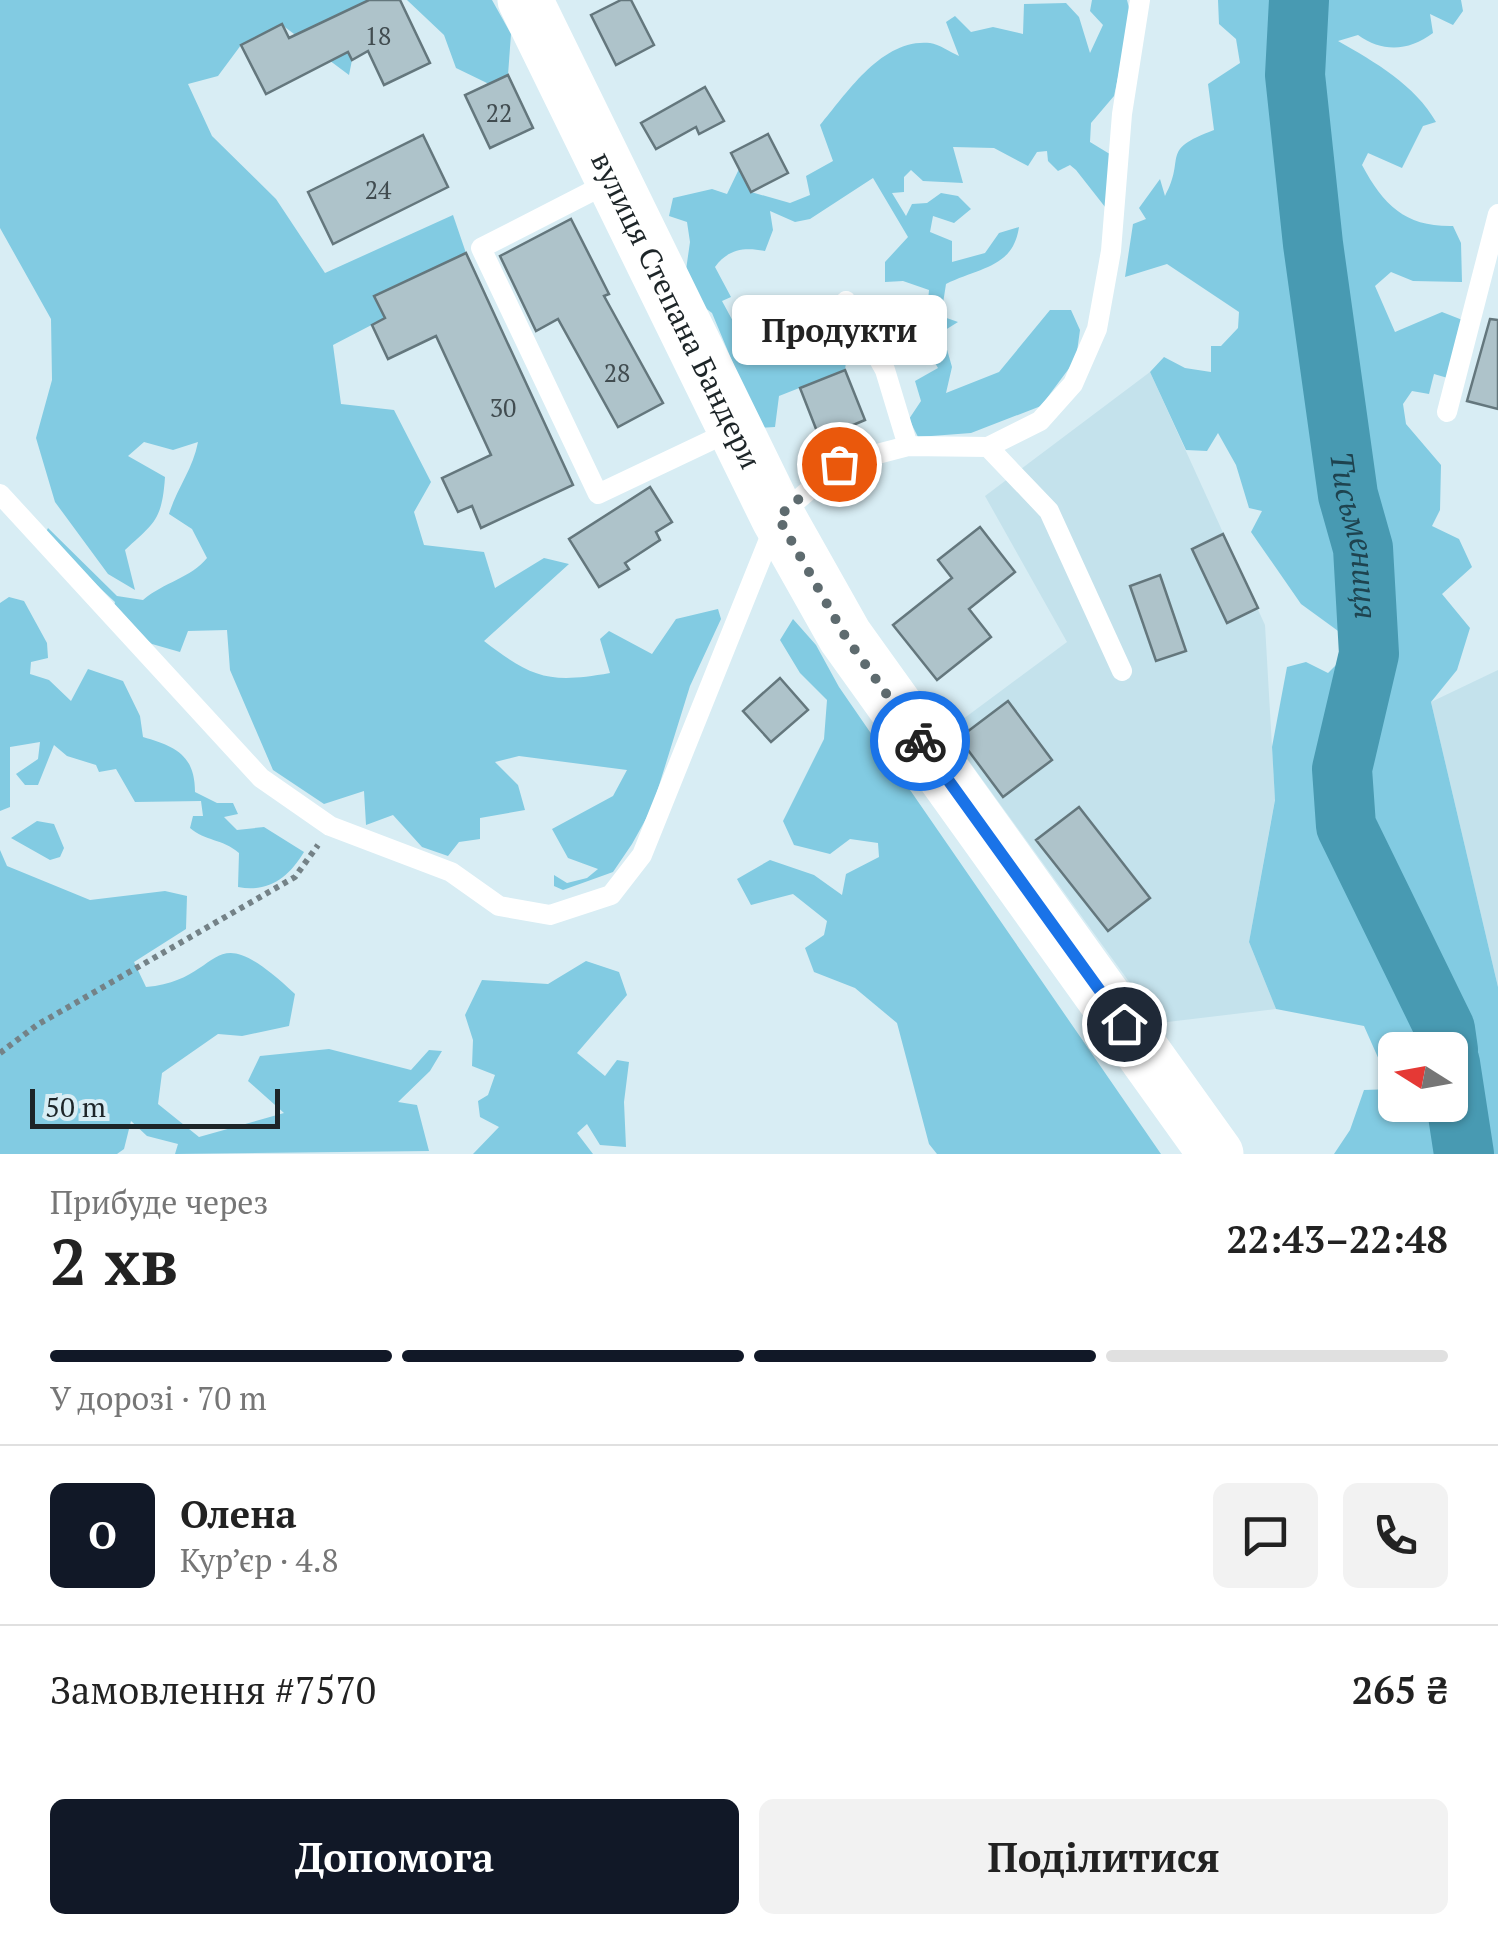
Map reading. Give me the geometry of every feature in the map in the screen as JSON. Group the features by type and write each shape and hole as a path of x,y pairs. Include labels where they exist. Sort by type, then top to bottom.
{"main road":[{"name":"вулиця Степана Бандери","path":"526,0 778,517 845,636 1216,1154"}],"lane":[{"path":"0,494 261,778 330,826 451,872 499,906 550,915 611,895 642,855 778,517 839,464 908,446 988,447 1040,421 1073,384 1097,329 1111,251 1122,114 1140,0"},
{"path":"613,180 481,248 598,494 734,429"},
{"path":"1447,412 1498,214"},
{"path":"846,301 885,370 908,446"},
{"path":"988,447 1049,512 1122,670"}],"path":[{"path":"0,1053 37,1025 296,878 330,826"}],"shaded area":[{"path":"0,0 369,0 332,18 352,60 349,75 282,25 241,45 218,76 188,84 212,136 276,199 325,273 453,215 466,253 375,295 385,318 333,345 341,404 394,410 431,482 414,512 424,545 484,552 495,588 544,558 569,564 484,641 515,663 542,675 589,676 610,673 600,639 609,631 652,654 676,619 718,609 721,619 690,686 652,808 613,872 563,890 554,886 554,875 567,883 587,878 598,869 568,858 552,829 613,796 627,770 519,756 495,762 518,785 525,810 480,818 480,839 459,842 448,856 422,847 393,815 366,825 364,791 324,804 273,770 230,670 227,630 188,631 180,652 152,644 112,614 115,602 44,536 48,528 117,596 143,600 207,558 192,529 169,514 198,442 173,450 144,442 128,456 165,477 155,520 125,550 135,590 108,574 55,502 36,438 52,380 51,319 0,228"},
{"path":"407,0 492,0 511,34 508,75 489,84 456,68 444,35"},
{"path":"1092,0 1127,0 1131,16 1114,96 1091,123 1090,142 1113,156 1109,212 1076,170 1070,165 1058,171 1048,161 1047,151 1037,152 1028,166 994,148 953,147 963,183 923,181 911,170 904,177 904,192 892,193 906,216 912,204 927,203 941,193 958,196 971,209 954,223 933,216 930,232 952,241 952,262 985,253 999,233 1019,227 1016,241 1002,259 946,284 941,316 958,322 942,332 952,367 946,393 999,372 1050,310 1071,310 1080,330 1076,359 1041,406 971,433 918,437 909,419 921,401 915,381 938,368 925,355 893,346 899,332 927,312 929,290 903,281 885,282 885,262 908,237 873,178 810,219 795,222 770,211 773,230 765,251 737,251 725,256 715,267 731,297 722,301 748,349 772,317 792,304 816,306 851,322 845,370 779,396 775,427 760,428 712,313 683,291 690,242 687,222 669,216 673,198 712,189 727,194 739,169 751,192 790,203 810,195 806,176 833,161 820,125 881,58 896,49 930,43 959,56 946,22 955,16 971,32 993,27 1023,34 1024,4 1066,3 1079,17 1090,53 1103,25 1090,11"},
{"path":"1218,0 1461,0 1463,11 1453,25 1430,14 1433,33 1415,43 1386,47 1358,35 1338,41 1406,86 1436,122 1423,126 1402,168 1368,153 1362,165 1370,179 1398,211 1422,223 1453,226 1461,243 1462,282 1413,281 1391,272 1375,286 1395,332 1442,312 1465,321 1451,379 1434,374 1429,394 1412,391 1403,404 1406,424 1441,465 1440,510 1432,526 1459,539 1472,567 1442,594 1470,628 1457,670 1431,702 1498,987 1498,1154 1334,1154 1350,1130 1364,1090 1378,1090 1378,1122 1468,1122 1468,1032 1378,1032 1378,1058 1364,1026 1276,1009 1249,942 1275,800 1272,747 1287,667 1306,662 1328,673 1342,659 1345,636 1301,604 1251,532 1262,511 1249,508 1236,465 1218,433 1207,451 1186,450 1150,372 1164,357 1185,368 1211,372 1211,346 1221,346 1238,328 1239,312 1167,264 1125,277 1133,224 1146,219 1139,208 1160,179 1165,196 1180,150 1214,130 1208,84 1240,63 1236,39 1219,24"},
{"path":"1150,372 1265,625 1275,799 1249,942 1276,1009 1159,1023 947,731 1067,642 985,496"},
{"path":"9,597 24,601 47,643 48,658 31,662 30,674 49,680 71,701 88,669 123,681 140,716 143,737 173,748 187,760 195,792 217,803 233,803 238,814 224,817 237,830 264,827 304,852 292,869 269,885 238,887 239,853 190,828 193,816 203,816 201,801 135,802 116,769 99,772 96,765 67,756 54,745 38,785 25,785 16,774 38,759 40,742 10,747 10,807 0,811 0,603"},
{"path":"793,619 816,645 839,687 1161,1154 937,1154 929,1144 897,1023 855,988 814,972 805,948 824,935 827,921 793,894 751,905 737,879 770,860 814,875 842,895 846,874 879,857 878,843 850,839 830,854 794,845 783,821 824,739 827,700 800,673 780,640"},
{"path":"1498,670 1498,987 1431,702"},
{"path":"37,821 54,824 64,848 60,857 50,860 11,838"},
{"path":"0,850 7,866 90,900 165,891 187,896 186,929 134,962 146,987 172,982 230,953 245,956 266,969 295,994 289,1026 242,1036 218,1034 162,1073 158,1104 199,1137 284,1113 248,1081 260,1056 329,1049 411,1070 429,1050 442,1051 430,1071 398,1102 417,1105 429,1151 175,1154 178,1144 147,1136 131,1121 124,1149 117,1154 0,1154"},
{"path":"586,961 619,972 627,995 577,1053 605,1076 617,1060 629,1062 624,1102 626,1147 600,1145 587,1124 577,1133 593,1154 473,1154 499,1127 480,1117 478,1101 488,1095 495,1075 472,1066 473,1040 465,1015 482,980 548,984"}],"building":[{"path":"369,0 400,0 430,63 384,85 368,51 352,60 348,52 266,94 241,45 282,24 289,38"},
{"path":"621,0 631,0 654,45 616,65 591,15"},
{"path":"508,75 533,128 490,148 465,95"},
{"path":"705,87 724,121 699,134 696,127 656,149 641,123"},
{"path":"768,134 788,173 751,192 731,153"},
{"path":"423,135 448,187 333,244 308,192"},
{"path":"571,219 609,294 604,296 663,403 618,427 558,319 536,331 500,256"},
{"path":"466,253 573,485 481,528 472,506 458,512 442,478 491,455 436,336 388,359 372,325 385,318 374,296"},
{"path":"1490,319 1498,320 1498,409 1467,401"},
{"path":"845,370 865,420 820,439 800,388"},
{"path":"650,487 672,522 656,532 660,540 625,563 629,569 599,587 569,539"},
{"path":"980,527 1015,572 969,609 991,637 937,680 893,625 952,578 938,560"},
{"path":"1223,534 1258,608 1227,623 1192,549"},
{"path":"1160,575 1186,651 1156,661 1130,586"},
{"path":"780,678 808,710 771,742 743,711"},
{"path":"1008,701 1052,760 1003,797 959,738"},
{"path":"1079,807 1150,898 1108,931 1036,840"}],"waterway":[{"name":"Тисьмениця","path":"1299,0 1295,75 1313,244 1348,495 1363,548 1369,654 1342,769 1346,826 1445,1032"},
{"name":"Тисьмениця","path":"1459,1122 1464,1154"}],"way so far":[{"path":"839,464 778,517 845,636 920,741"}],"place":[{"name":"Продукти","path":"839,464"}],"route":[{"path":"920,741 1124,1024"}]}
